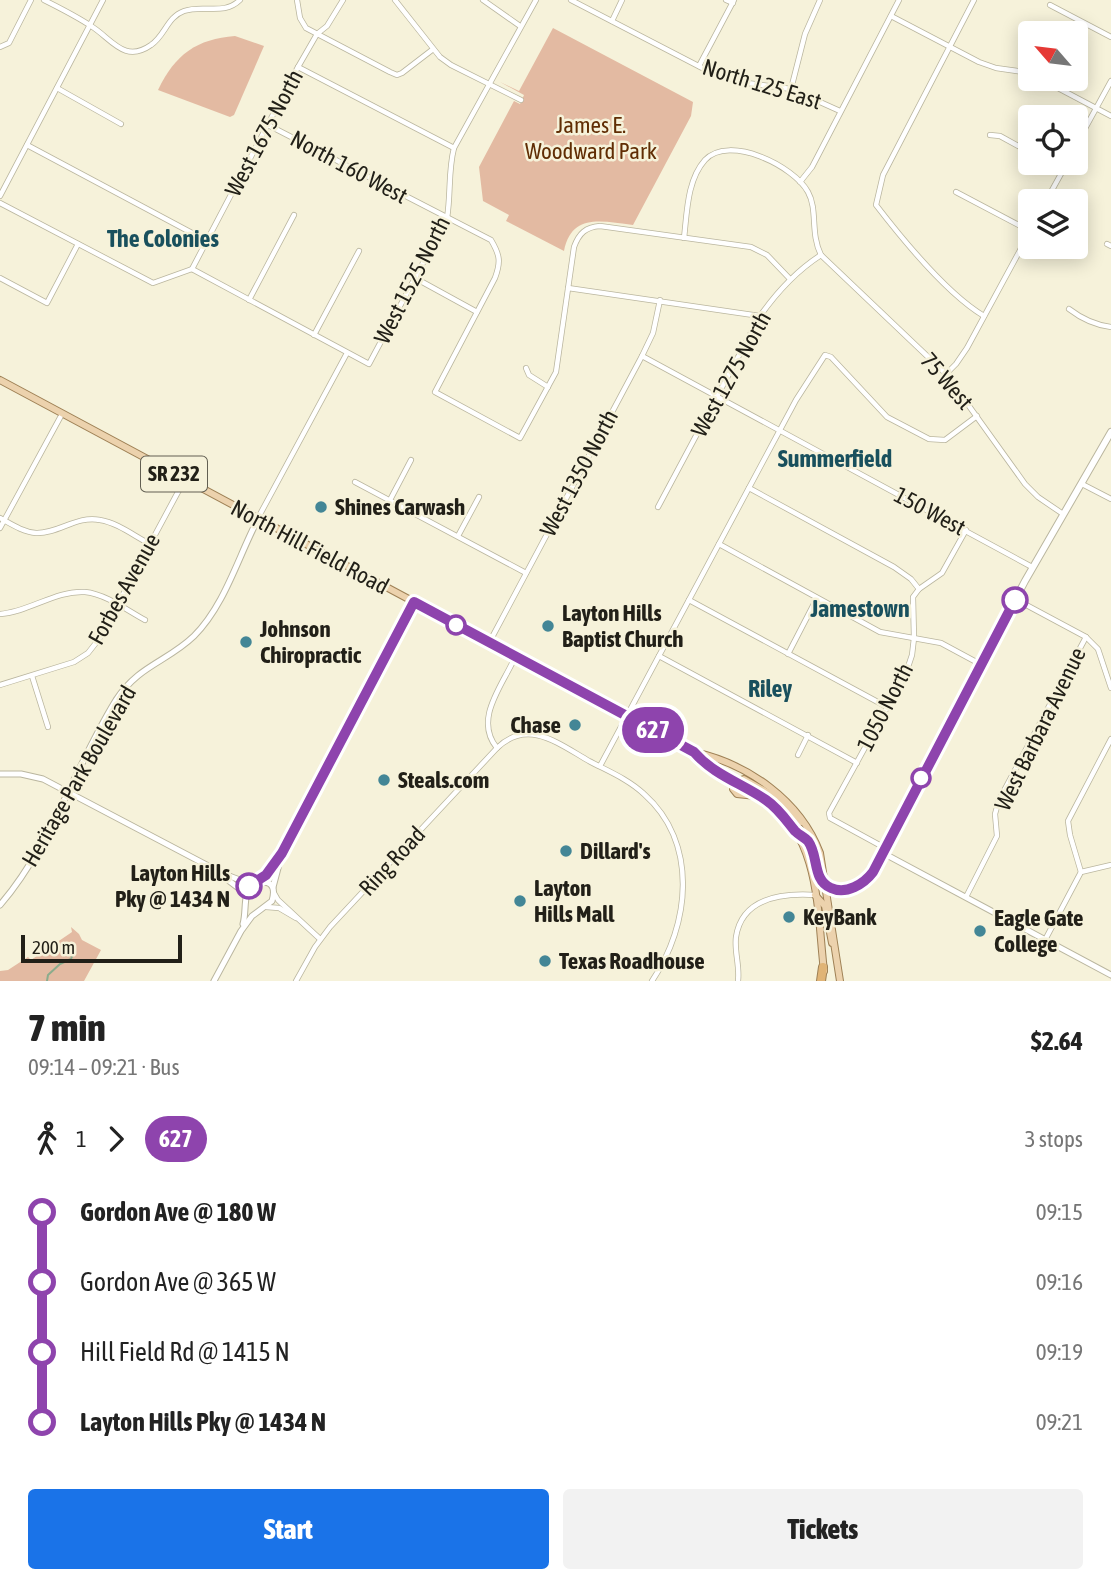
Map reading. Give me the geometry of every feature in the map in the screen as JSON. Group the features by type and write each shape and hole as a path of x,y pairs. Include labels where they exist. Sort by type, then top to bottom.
{"highway":[{"path":"823,967 823,981"}],"main road":[{"name":"North Hill Field Road","path":"0,380 694,752"},
{"path":"796,832 807,841 819,879 828,886 841,890 862,883 873,872 1032,567 1111,432"},
{"name":"SR 232","path":"694,752 706,766 762,797 780,812 796,832 808,858 823,967"},
{"name":"SR 232","path":"694,752 712,756 771,787 789,803 808,828 820,853 828,886 840,981"},
{"path":"735,782 744,779 769,793 808,828"},
{"path":"815,895 825,906 829,936 837,958"}],"street":[{"path":"1,47 9,43 31,0"},
{"path":"44,0 90,25 116,47 126,51 138,51 156,43 177,15 193,9 226,9 240,0"},
{"path":"0,196 103,0"},
{"path":"193,0 193,9"},
{"path":"297,0 301,23 397,75 432,50"},
{"name":"West 1675 North","path":"192,270 317,34 327,26 343,0"},
{"path":"395,0 432,50 451,65 521,100"},
{"path":"483,0 520,26"},
{"name":"West 1525 North","path":"347,353 369,364 447,218 450,200 449,167 454,148 536,0"},
{"name":"North 125 East","path":"571,0 699,66 740,82 791,89 841,110"},
{"path":"612,21 622,0"},
{"path":"699,66 734,2 726,0"},
{"path":"791,89 805,34 820,0"},
{"path":"800,182 812,167 899,0"},
{"path":"974,0 883,175 876,205 896,231 959,298 984,316"},
{"path":"1050,5 1111,37"},
{"path":"891,16 950,48 996,68 1018,71"},
{"path":"299,67 454,148"},
{"path":"1088,123 1111,81"},
{"path":"57,88 121,124"},
{"path":"1063,91 1111,116"},
{"name":"North 160 West","path":"268,125 491,240 499,253 500,264 477,312"},
{"path":"990,135 1000,136 1018,146"},
{"path":"27,145 207,241"},
{"path":"684,237 688,201 693,183 705,159 715,153 744,150 773,162 809,192 813,210 814,240 821,254"},
{"path":"956,192 1018,224"},
{"path":"0,202 153,284 192,270 347,353 258,519"},
{"path":"249,300 294,215"},
{"path":"415,278 477,312 435,392 520,438 556,372 574,247 583,231 600,226 751,247 767,255 790,279"},
{"path":"0,278 47,303 78,244"},
{"path":"314,335 359,251"},
{"path":"946,374 957,364 1018,252"},
{"name":"West 1275 North","path":"658,507 760,316 777,292 805,265 821,254"},
{"name":"75 West","path":"821,254 946,374 1025,484 1038,497 1064,514"},
{"path":"568,288 760,316"},
{"name":"West 1350 North","path":"489,643 642,356 653,333 660,300"},
{"path":"1069,309 1097,325 1111,327"},
{"path":"600,766 780,430 825,355 831,357 853,379 874,406 929,439 938,441 951,436 977,416"},
{"name":"150 West","path":"642,356 1032,567"},
{"path":"526,368 529,375 548,387"},
{"path":"0,528 2,519 62,414"},
{"path":"390,500 411,460"},
{"name":"Forbes Avenue","path":"0,685 74,663 88,653 185,479"},
{"path":"355,482 526,573"},
{"path":"1082,485 1111,499"},
{"path":"749,488 894,567 911,579 919,589 942,573 966,530"},
{"path":"458,536 479,497"},
{"path":"2,519 36,533 80,520 99,519 114,524 150,544"},
{"name":"Heritage Park Boulevard","path":"0,905 29,865 124,689 142,670 182,646 202,627 231,576 258,519"},
{"path":"719,544 880,632 942,643 980,664"},
{"name":"1050 North","path":"884,851 830,818 830,813 906,673 914,638 913,597 919,589"},
{"path":"0,614 73,593 87,592 145,620"},
{"path":"788,654 817,598"},
{"path":"1015,599 1086,637 1098,649 1111,688"},
{"path":"689,600 887,706"},
{"path":"214,981 241,931 252,916 272,901 274,876 282,853 414,602"},
{"name":"West Barbara Avenue","path":"967,897 997,836 995,814 999,800 1086,637"},
{"path":"659,656 856,763"},
{"path":"497,748 488,733 488,718 493,701 515,657"},
{"path":"32,676 48,727"},
{"name":"Ring Road","path":"296,981 320,939 497,748 512,737 532,734 547,738 633,785 657,807 672,831 681,857 684,882 681,908 667,953 652,981"},
{"path":"798,755 808,735"},
{"path":"1045,940 1081,873 1068,821 1111,739"},
{"path":"0,774 32,775 68,791 218,872 241,888 254,906 279,908 299,920"},
{"path":"884,851 1111,975"},
{"path":"241,931 246,913 248,887 267,873 282,853"},
{"path":"1081,873 1111,865"},
{"path":"218,872 243,881 267,882 278,900 320,939"},
{"path":"738,981 736,937 749,911 771,897 815,895"}],"green space":[{"name":"James E. Woodward Park","path":"553,28 693,102 691,116 633,225 590,222 581,225 568,239 564,251 506,221 509,215 483,201 479,167 514,101 520,104 524,95 500,82 519,91"},
{"path":"235,36 264,46 234,115 230,117 158,90 172,67 189,51 209,41"},
{"path":"71,927 82,940 101,950 84,981 0,981 0,971 8,970 28,957 31,960 72,932"}],"waterway":[{"path":"47,981 48,975 60,964 71,959 75,949"}],"bus line":[{"name":"627","path":"249,886 266,875 282,853 414,602 694,752 706,766 765,799 780,812 807,841 815,859 819,879 824,884 837,890 854,887 863,883 873,872 1015,600"}],"place":[{"name":"Shines Carwash","path":"321,507"},
{"name":"Layton Hills Baptist Church","path":"548,626"},
{"name":"Johnson Chiropractic","path":"246,642"},
{"name":"Chase","path":"575,725"},
{"name":"Steals.com","path":"384,780"},
{"name":"Dillard's","path":"566,851"},
{"name":"Layton Hills Pky @ 1434 N","path":"249,886"},
{"name":"Layton Hills Mall","path":"520,901"},
{"name":"KeyBank","path":"789,917"},
{"name":"Eagle Gate College","path":"980,931"},
{"name":"Texas Roadhouse","path":"545,961"}],"district":[{"name":"The Colonies","path":"163,239"},
{"name":"Summerfield","path":"835,459"},
{"name":"Jamestown","path":"860,609"},
{"name":"Riley","path":"770,689"}]}
